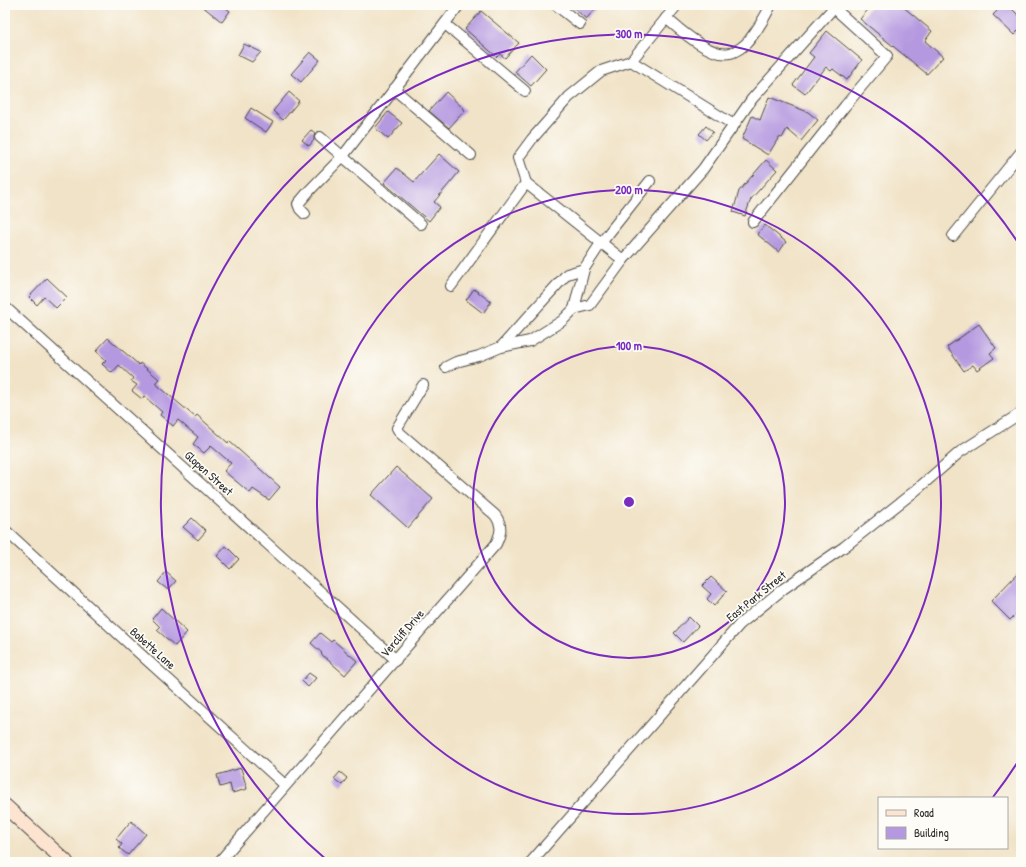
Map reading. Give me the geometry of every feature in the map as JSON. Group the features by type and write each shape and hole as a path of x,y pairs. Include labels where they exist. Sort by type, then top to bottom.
{"street":[{"path":"305,214 300,210 298,204 343,156 460,5"},
{"path":"556,5 580,24"},
{"path":"623,260 526,183 518,158 532,139 569,97 602,71 631,61 677,5"},
{"path":"666,18 685,34 705,47 720,53 730,53 742,47 749,40 771,5"},
{"path":"446,367 456,362 479,356 501,347 530,341 562,321 574,309 590,305 623,260 703,169 752,99 835,6 887,56 845,106 753,222"},
{"path":"445,24 525,91"},
{"path":"631,61 734,125"},
{"path":"394,89 471,155"},
{"path":"320,137 421,224"},
{"path":"952,236 1021,152"},
{"path":"574,309 584,269 601,243 650,181"},
{"path":"451,286 526,183"},
{"path":"501,347 567,274 584,269"},
{"name":"Glopen Street","path":"5,306 396,660"},
{"name":"Vercliff Drive","path":"220,862 285,785 496,544 501,534 501,522 495,515 396,428 423,385"},
{"name":"East Park Street","path":"531,862 740,624 783,589 850,542 916,491 960,452 1021,413"},
{"name":"Bobette Lane","path":"5,530 285,785"},
{"path":"5,806 66,862"}],"building":[{"path":"201,5 222,5 230,11 222,22"},
{"path":"571,5 599,5 586,19"},
{"path":"872,5 901,5 932,31 925,41 943,57 927,74 860,19"},
{"path":"1003,5 1016,5 1012,9 1021,18 1021,28 1014,35 993,15"},
{"path":"481,11 519,43 505,58 500,54 497,57 465,29"},
{"path":"827,31 862,60 847,80 833,69 831,71 826,67 805,94 793,85 814,57 809,53"},
{"path":"244,44 261,52 252,62 238,55"},
{"path":"310,52 320,60 301,82 291,74"},
{"path":"531,54 546,69 531,86 515,72"},
{"path":"289,92 299,101 283,120 273,111"},
{"path":"446,92 465,110 449,128 429,111"},
{"path":"769,97 808,112 818,120 801,141 787,129 782,138 779,137 768,155 742,139 752,116 760,120"},
{"path":"251,108 273,122 266,132 245,118"},
{"path":"388,112 402,123 388,139 375,128"},
{"path":"706,126 713,132 706,140 699,134"},
{"path":"311,130 315,133 314,140 309,146 302,140"},
{"path":"439,154 459,172 434,202 440,207 429,221 384,183 397,168 414,182"},
{"path":"766,160 777,170 751,199 745,216 733,212 739,191"},
{"path":"765,225 786,242 779,252 757,234"},
{"path":"47,278 67,297 56,308 44,297 37,305 29,297"},
{"path":"474,289 491,302 483,313 466,300"},
{"path":"979,324 996,348 990,353 994,358 977,370 973,365 964,371 947,347"},
{"path":"108,338 139,365 140,363 159,379 155,383 195,417 197,415 228,443 229,441 280,487 269,500 253,489 250,493 224,471 231,463 211,446 204,453 193,444 198,437 178,420 173,426 160,415 162,412 144,396 142,399 132,391 137,385 131,381 133,378 119,365 112,373 102,364 106,360 96,351"},
{"path":"396,467 433,499 408,528 371,495"},
{"path":"192,518 206,531 198,540 183,527"},
{"path":"226,546 239,559 230,569 217,556"},
{"path":"1021,570 1021,609 1010,620 991,601"},
{"path":"166,572 176,581 168,590 158,582"},
{"path":"711,577 727,591 714,606 707,599 711,594 702,586"},
{"path":"161,608 187,632 175,646 157,630 160,627 152,619"},
{"path":"689,617 698,626 683,642 674,633"},
{"path":"320,633 331,642 333,640 357,661 345,675 311,643"},
{"path":"309,673 316,678 308,687 302,681"},
{"path":"241,768 247,789 232,793 230,784 220,787 217,775"},
{"path":"340,772 347,778 342,785 334,779"},
{"path":"131,821 146,834 128,855 119,848 122,844 116,839"}]}
